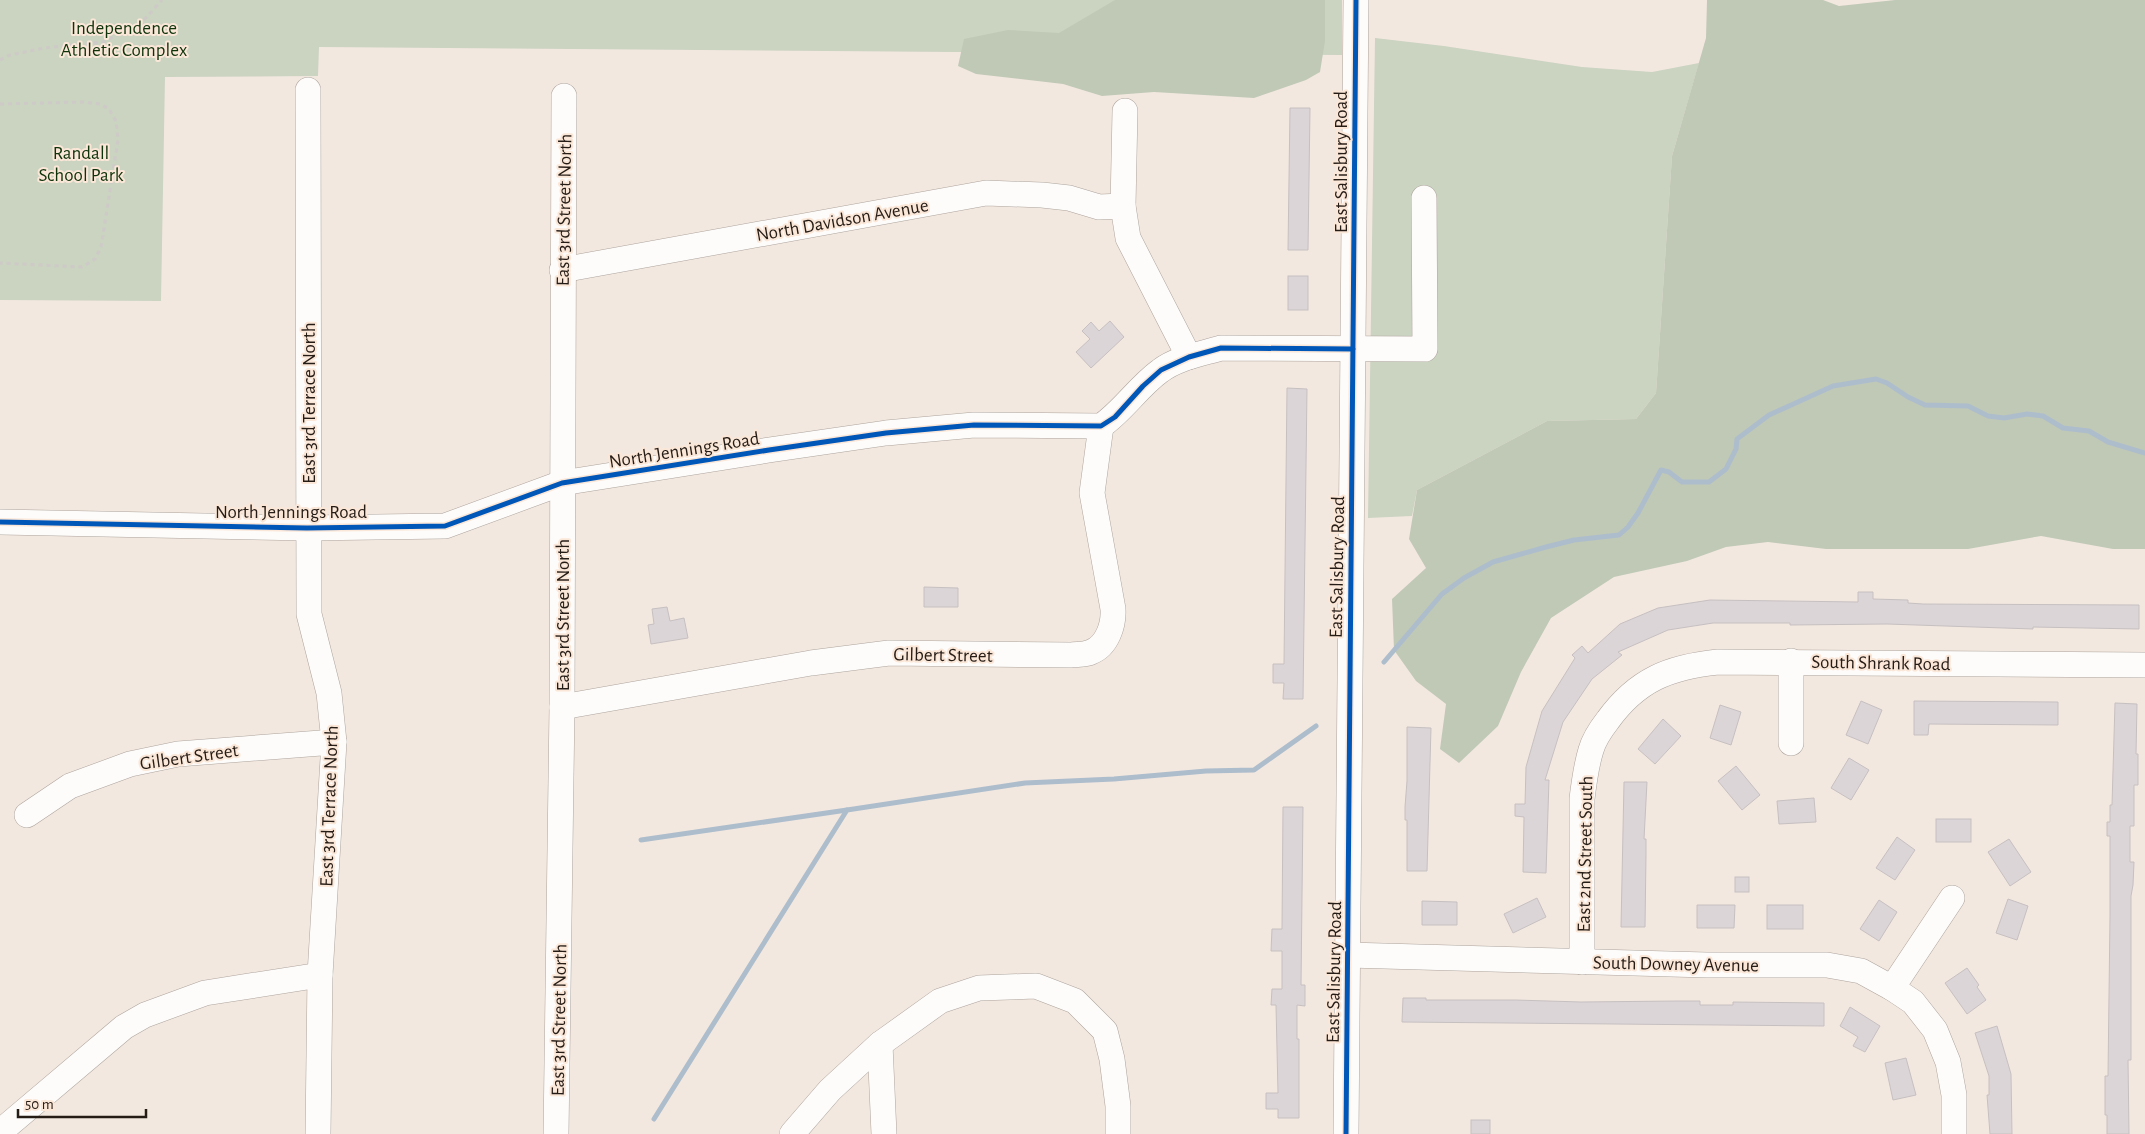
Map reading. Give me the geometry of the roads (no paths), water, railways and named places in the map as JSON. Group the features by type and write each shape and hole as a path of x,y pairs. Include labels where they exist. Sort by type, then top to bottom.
{"street":[{"name":"East Salisbury Road","path":"1346,1134 1356,0"},
{"name":"East 3rd Terrace North","path":"308,90 307,528 309,614 329,693 334,742 320,975 318,1134"},
{"name":"East 3rd Street North","path":"556,1134 562,707 564,96"},
{"path":"1125,111 1123,206 1128,238 1189,357"},
{"name":"North Davidson Avenue","path":"562,270 986,193 1042,195 1068,198 1099,207 1123,206"},
{"path":"1101,426 1115,417 1142,386 1161,370 1189,357 1221,348 1425,349 1424,198"},
{"name":"North Jennings Road","path":"0,522 307,528 445,526 562,483 886,433 974,425 1101,426"},
{"name":"Gilbert Street","path":"562,707 811,663 889,653 1071,655 1091,652 1104,641 1114,623 1092,493 1101,426"},
{"path":"1790,661 1790,743"},
{"name":"South Shrank Road","path":"1626,697 1658,675 1696,664 1718,662 1790,661 2145,665"},
{"name":"East 2nd Street South","path":"1582,962 1582,799 1585,773 1591,748 1601,729 1626,697"},
{"name":"Gilbert Street","path":"27,815 70,786 130,764 178,754 334,742"},
{"path":"1892,988 1952,898"},
{"name":"South Downey Avenue","path":"1348,955 1582,962 1827,965 1861,971 1913,1002 1935,1030 1948,1062 1954,1095 1954,1134"},
{"path":"0,1132 124,1027 145,1015 205,992 320,975"},
{"path":"792,1134 830,1090 880,1044 940,1001 978,988 1036,986 1075,1001 1105,1031 1114,1068 1118,1106 1118,1134"},
{"path":"880,1044 884,1134"}],"waterway":[{"path":"1384,662 1442,594 1464,578 1493,562 1546,547 1574,540 1619,535 1628,527 1638,513 1661,470 1669,472 1682,482 1709,482 1726,469 1736,449 1737,439 1769,415 1833,386 1876,379 1887,383 1908,397 1925,405 1968,406 1988,416 2004,418 2027,414 2043,416 2063,428 2089,431 2108,442 2145,453"},
{"path":"654,1119 847,810 1025,783 1114,779 1206,771 1254,770 1316,726"},
{"path":"641,840 847,810"}],"park label":[{"name":"Independence Athletic Complex","path":"124,38"},
{"name":"Randall School Park","path":"81,163"}]}
